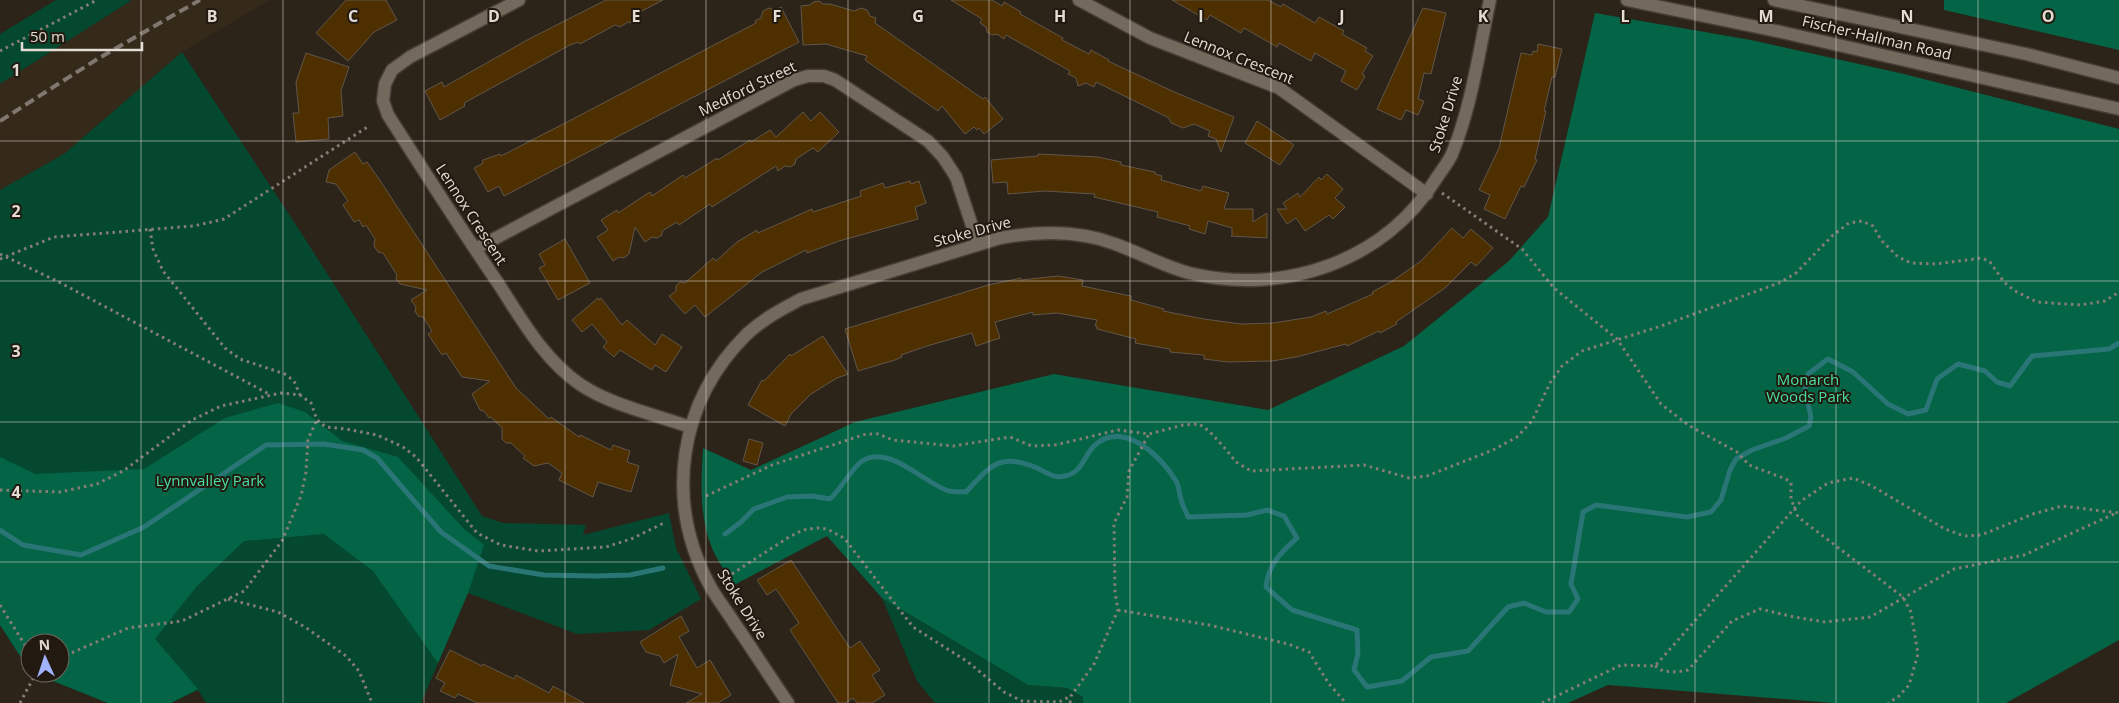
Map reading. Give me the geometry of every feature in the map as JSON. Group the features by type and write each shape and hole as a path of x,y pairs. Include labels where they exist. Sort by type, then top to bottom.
{"street":[{"name":"Lennox Crescent","path":"519,0 410,57 392,70 385,84 383,101 388,115 475,249 541,347 555,364 582,386 620,404 690,426"},
{"name":"Lennox Crescent","path":"1079,0 1150,38 1279,88 1427,194"},
{"name":"Stoke Drive","path":"788,703 710,586 695,553 683,512 682,483 690,426 706,390 728,356 748,334 775,312 801,299 978,244 1022,234 1066,233 1086,236 1114,243 1168,266 1209,277 1245,281 1286,277 1329,267 1375,244 1410,215 1427,194 1452,155 1468,101 1490,0"},
{"name":"Fischer-Hallman Road","path":"1627,0 1791,34 2119,109"},
{"name":"Fischer-Hallman Road","path":"1774,0 2026,54 2119,78"},
{"name":"Medford Street","path":"475,249 794,80 808,76 824,76 849,87 928,141 943,157 956,177 978,244"}],"path":[{"path":"0,51 97,0"},
{"path":"0,259 54,237 194,226 224,219 368,126"},
{"path":"1442,193 1522,249 1554,288 1617,339 1661,404 1688,424 1737,452 1749,465 1786,479 1791,483 1791,499 1798,517 1903,597 1912,612 1918,654 1909,685 1898,697 1888,703"},
{"path":"706,496 772,465 866,434 878,434 893,440 953,446 1010,436 1032,446 1055,445 1118,430 1149,434 1183,424 1199,424 1209,431 1236,462 1251,471 1364,465 1409,478 1426,476 1493,450 1517,437 1532,422 1550,383 1562,366 1582,351 1661,326 1779,283 1796,273 1837,232 1849,223 1862,221 1873,226 1882,240 1898,257 1911,263 1936,264 1982,258 1990,262 2004,282 2015,291 2037,302 2080,305 2105,301 2119,292"},
{"path":"150,230 153,249 163,271 224,348 240,359 285,374 294,381 300,395"},
{"path":"0,254 57,281 269,395"},
{"path":"0,490 60,492 96,484 123,471 192,420 221,406 280,393 300,395 311,402 317,420 326,427 346,428 377,436 402,447 416,458 477,533 502,545 538,551 606,547 632,539 664,524"},
{"path":"70,654 128,628 182,621 244,591 282,541 300,496 306,472 308,438 317,420"},
{"path":"1070,703 1071,696 1094,664 1118,610 1115,592 1114,523 1127,497 1130,471 1149,434"},
{"path":"1655,666 1801,501 1828,483 1853,478 1872,486 1945,529 1964,536 1981,536 2032,514 2062,506 2117,513"},
{"path":"1542,703 1621,665 1655,666 1670,672 1688,670 1732,621 1760,609 1825,622 1854,620 1870,616 1954,569 2024,556 2117,513"},
{"path":"710,586 731,576 789,537 803,530 827,529 844,538 913,627 968,662 1004,692 1022,701 1059,702 1071,696"},
{"path":"227,598 278,612 305,627 346,656 359,671 372,703"},
{"path":"0,605 20,637"},
{"path":"1118,610 1208,625 1288,644 1309,652 1329,684 1346,703"},
{"path":"20,703 31,683"}],"shaded area":[{"path":"132,0 270,0 182,52 64,154 0,190 0,84"}],"green space":[{"path":"56,0 132,0 0,84 0,34"},
{"path":"1944,0 2119,0 2119,50 1944,10"},
{"name":"Monarch Woods Park","path":"1595,13 1751,40 1904,74 2119,129 2119,640 2006,703 1834,703 1608,685 1568,703 1083,703 1083,697 1067,688 1028,685 882,598 827,536 734,585 719,562 708,536 703,511 703,448 751,470 855,422 1054,374 1268,410 1404,346 1509,261 1548,217"},
{"name":"Lynnvalley Park","path":"182,52 300,231 482,516 503,523 586,525 583,535 669,513 676,548 701,599 649,630 577,634 468,593 421,703 206,703 198,690 171,703 108,703 58,683 70,683 70,633 20,633 20,656 0,625 0,190 64,154"},
{"path":"278,403 305,412 342,441 398,457 464,529 484,545 468,593 438,663 373,571 324,534 244,541 196,587 155,639 198,689 171,703 108,703 58,683 70,683 70,633 20,633 20,656 0,625 0,457 35,474 144,469 225,418"},
{"path":"882,598 1028,685 1067,688 1083,697 1083,703 935,703 917,681"}],"building":[{"path":"346,0 386,0 397,20 374,32 348,61 316,33"},
{"path":"606,0 663,0 634,15 632,23 628,22 620,27 615,25 580,44 578,42 570,45 464,103 465,106 440,120 425,91 442,82 444,87 529,39"},
{"path":"951,0 992,0 1002,6 1004,2 1021,12 1020,14 1063,38 1062,40 1089,54 1091,50 1108,61 1172,91 1234,117 1221,152 1216,139 1208,136 1210,131 1194,124 1183,128 1171,123 1169,118 1096,82 1094,87 1086,83 1078,86 1076,78 1068,74 1070,71 1006,35 1004,39 997,34 992,35 980,23 982,19"},
{"path":"1172,0 1268,0 1281,7 1283,4 1315,23 1319,17 1344,31 1342,34 1367,48 1365,51 1373,56 1362,74 1365,76 1357,90 1341,81 1346,71 1315,53 1311,61 1279,43 1277,47 1244,28 1241,33 1210,15 1207,20"},
{"path":"819,1 823,4 830,4 854,11 861,8 867,10 870,16 876,18 875,23 983,99 985,97 1003,119 984,134 979,128 977,130 974,127 965,134 942,106 938,111 865,60 867,56 826,44 803,45 801,6"},
{"path":"781,7 799,42 504,196 499,186 488,192 474,168 482,164 483,160 500,154 501,156 756,23 755,21 761,18 763,11 769,8 776,10"},
{"path":"1423,8 1446,13 1431,74 1424,73 1418,99 1424,101 1418,115 1406,110 1401,120 1377,109"},
{"path":"1538,44 1562,49 1555,77 1552,77 1544,111 1546,111 1535,159 1537,160 1524,187 1521,186 1505,219 1484,209 1490,195 1479,190 1499,148 1521,53 1532,55 1533,51 1537,52"},
{"path":"306,53 349,67 341,91 343,116 328,118 329,139 296,142 293,113 299,113 296,82"},
{"path":"803,112 811,121 820,112 839,132 818,152 813,148 796,159 795,164 790,167 785,166 778,171 776,166 712,207 710,204 679,225 677,222 662,231 662,235 657,238 652,237 645,242 635,227 629,254 624,258 619,257 613,261 597,237 608,230 601,220 617,210 618,213 650,192 652,196 683,175 685,178 717,158 718,160 770,130 776,137"},
{"path":"1257,121 1294,145 1280,165 1245,143"},
{"path":"355,152 363,164 367,162 379,179 516,388 549,419 551,417 579,437 580,435 611,450 613,445 630,451 627,462 639,466 631,492 598,482 593,497 559,480 562,473 548,463 534,466 523,458 525,456 511,443 506,443 502,439 502,428 491,417 489,418 484,411 480,410 472,394 490,381 462,377 446,353 442,355 428,334 432,331 423,317 418,316 415,311 416,307 411,300 427,290 400,284 396,279 397,275 383,253 378,252 374,246 375,239 366,225 363,227 359,220 354,222 343,205 348,201 336,184 326,182 329,170"},
{"path":"1038,154 1098,157 1121,162 1121,165 1155,172 1155,174 1162,176 1161,180 1201,191 1203,186 1229,193 1224,209 1253,209 1253,222 1267,213 1267,238 1231,236 1232,228 1208,221 1205,234 1189,229 1190,226 1157,217 1158,212 1094,197 1095,194 1045,191 1008,194 1007,182 993,183 991,160 1038,156"},
{"path":"1327,174 1343,189 1335,198 1345,207 1333,219 1329,215 1305,231 1296,218 1287,224 1277,209 1287,209 1283,203 1298,193 1300,197 1319,177 1321,180"},
{"path":"910,181 911,184 919,181 926,203 915,207 918,219 839,241 807,253 806,250 762,272 705,317 695,305 685,314 669,296 676,291 676,286 680,282 685,283 713,258 716,261 737,242 757,230 758,233 812,209 813,212 861,196 860,191 883,183 885,188"},
{"path":"1452,228 1463,238 1471,229 1493,248 1476,266 1471,262 1445,288 1396,322 1397,324 1380,333 1379,331 1347,346 1346,344 1272,361 1228,362 1204,359 1204,355 1170,352 1170,349 1135,343 1136,339 1097,329 1097,326 1095,326 1097,320 1057,313 1033,315 1033,312 995,322 1000,338 976,346 972,333 927,346 901,355 902,357 895,360 858,371 845,329 988,285 1021,278 1021,280 1058,276 1083,280 1082,286 1131,296 1131,300 1164,309 1163,311 1204,319 1241,324 1273,323 1311,317 1326,311 1327,314 1373,294 1372,292 1391,282 1421,261"},
{"path":"565,239 590,283 558,300 539,268 545,265 539,254"},
{"path":"598,298 599,300 601,298 622,325 627,320 655,345 662,334 682,347 666,372 655,365 652,370 620,350 614,357 603,347 607,342 592,324 582,332 572,320"},
{"path":"823,336 848,374 837,378 811,394 791,414 785,426 748,405 762,380 764,381 790,354 791,356"},
{"path":"749,439 763,443 757,465 743,461"},
{"path":"791,560 850,648 860,641 880,670 872,675 885,695 872,703 857,703 853,698 845,703 838,703 790,630 799,623 776,589 767,595 757,580"},
{"path":"681,616 689,631 679,637 697,668 710,660 731,695 718,703 686,703 702,694 670,685 678,654 664,663 660,656 646,652 640,642"},
{"path":"450,650 514,679 516,675 549,693 553,686 584,703 477,703 458,694 455,698 440,691 445,683 436,678"}],"waterway":[{"path":"725,534 754,509 787,497 812,496 830,499 858,464 872,457 894,460 948,491 966,492 982,475 996,464 1013,461 1024,463 1054,476 1061,477 1075,472 1093,447 1104,439 1128,438 1151,452 1169,471 1177,483 1188,517 1247,515 1267,510 1284,516 1297,538 1286,548 1272,566 1266,587 1292,610 1357,630 1358,653 1354,670 1367,687 1402,681 1431,657 1468,651 1508,607 1524,603 1546,612 1569,612 1578,599 1571,584 1583,512 1596,505 1687,517 1711,512 1721,500 1730,470 1736,459 1752,450 1786,438 1809,426 1811,417 1805,390 1808,374 1828,359 1853,372 1888,404 1908,414 1926,410 1937,379 1958,364 1985,371 1997,382 2010,386 2032,356 2109,349 2119,343"},
{"path":"0,530 23,545 81,555 144,527 266,445 324,444 363,450 377,458 441,532 489,566 544,575 596,576 630,575 663,568"}],"railway":[{"path":"0,121 99,58 200,0"}]}
